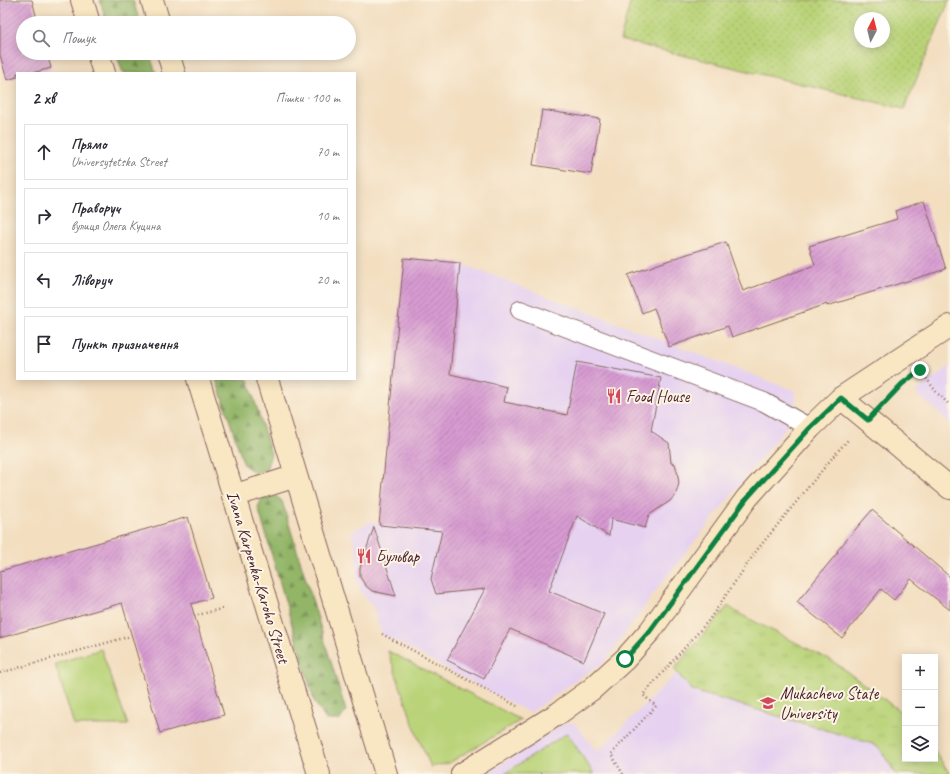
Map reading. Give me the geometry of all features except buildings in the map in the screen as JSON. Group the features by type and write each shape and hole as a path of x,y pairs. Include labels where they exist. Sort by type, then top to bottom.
{"main road":[{"path":"82,0 87,16"},
{"path":"152,0 157,16"},
{"path":"100,60 104,72"},
{"path":"170,60 174,72"},
{"path":"462,774 559,713 592,689 625,659 650,631 747,498 810,428 841,398 950,326"},
{"name":"Ivana Karpenka-Karoho Street","path":"198,380 319,774"},
{"path":"267,380 386,774"},
{"path":"841,398 950,488"},
{"path":"233,496 296,476"}],"lane":[{"path":"520,310 764,402 810,428"}],"path":[{"path":"920,370 937,393 950,405"},
{"path":"623,774 611,754 656,706 643,695 709,620 757,550 837,452 868,420"},
{"path":"194,616 225,608"},
{"path":"382,634 524,710"},
{"path":"0,673 131,636"}],"shaded area":[{"path":"404,258 460,263 795,391 796,402 788,424 660,585 603,664 580,677 530,713 382,634 373,607 361,592 356,578 356,551 351,532 372,521 379,524"},
{"path":"950,366 950,423 915,392"},
{"name":"Mukachevo State University","path":"737,613 834,662 902,713 902,762 938,762 938,756 950,774 486,774 567,722 575,723 597,752"}],"green space":[{"path":"100,0 133,0 138,16 105,16"},
{"path":"631,0 950,0 904,109 620,40"},
{"path":"118,60 151,60 156,72 123,72"},
{"path":"216,380 248,380 271,454 266,470 255,473 244,465"},
{"path":"276,496 282,501 346,711 340,720 326,720 314,701 258,507 263,497"},
{"path":"728,606 738,613 834,662 902,713 902,762 938,762 938,756 950,774 896,774 880,749 873,744 700,693 691,689 674,669"},
{"path":"101,649 128,725 74,725 55,664"},
{"path":"388,651 521,720 449,763 431,767 417,735"},
{"path":"567,733 594,774 504,774"}],"place":[{"name":"Food House","path":"614,396"},
{"name":"Бульвар","path":"364,556"},
{"name":"Mukachevo State University","path":"768,703"}],"route":[{"path":"625,659 650,631 747,498 810,428 841,398 868,420 902,384 920,370"}]}
